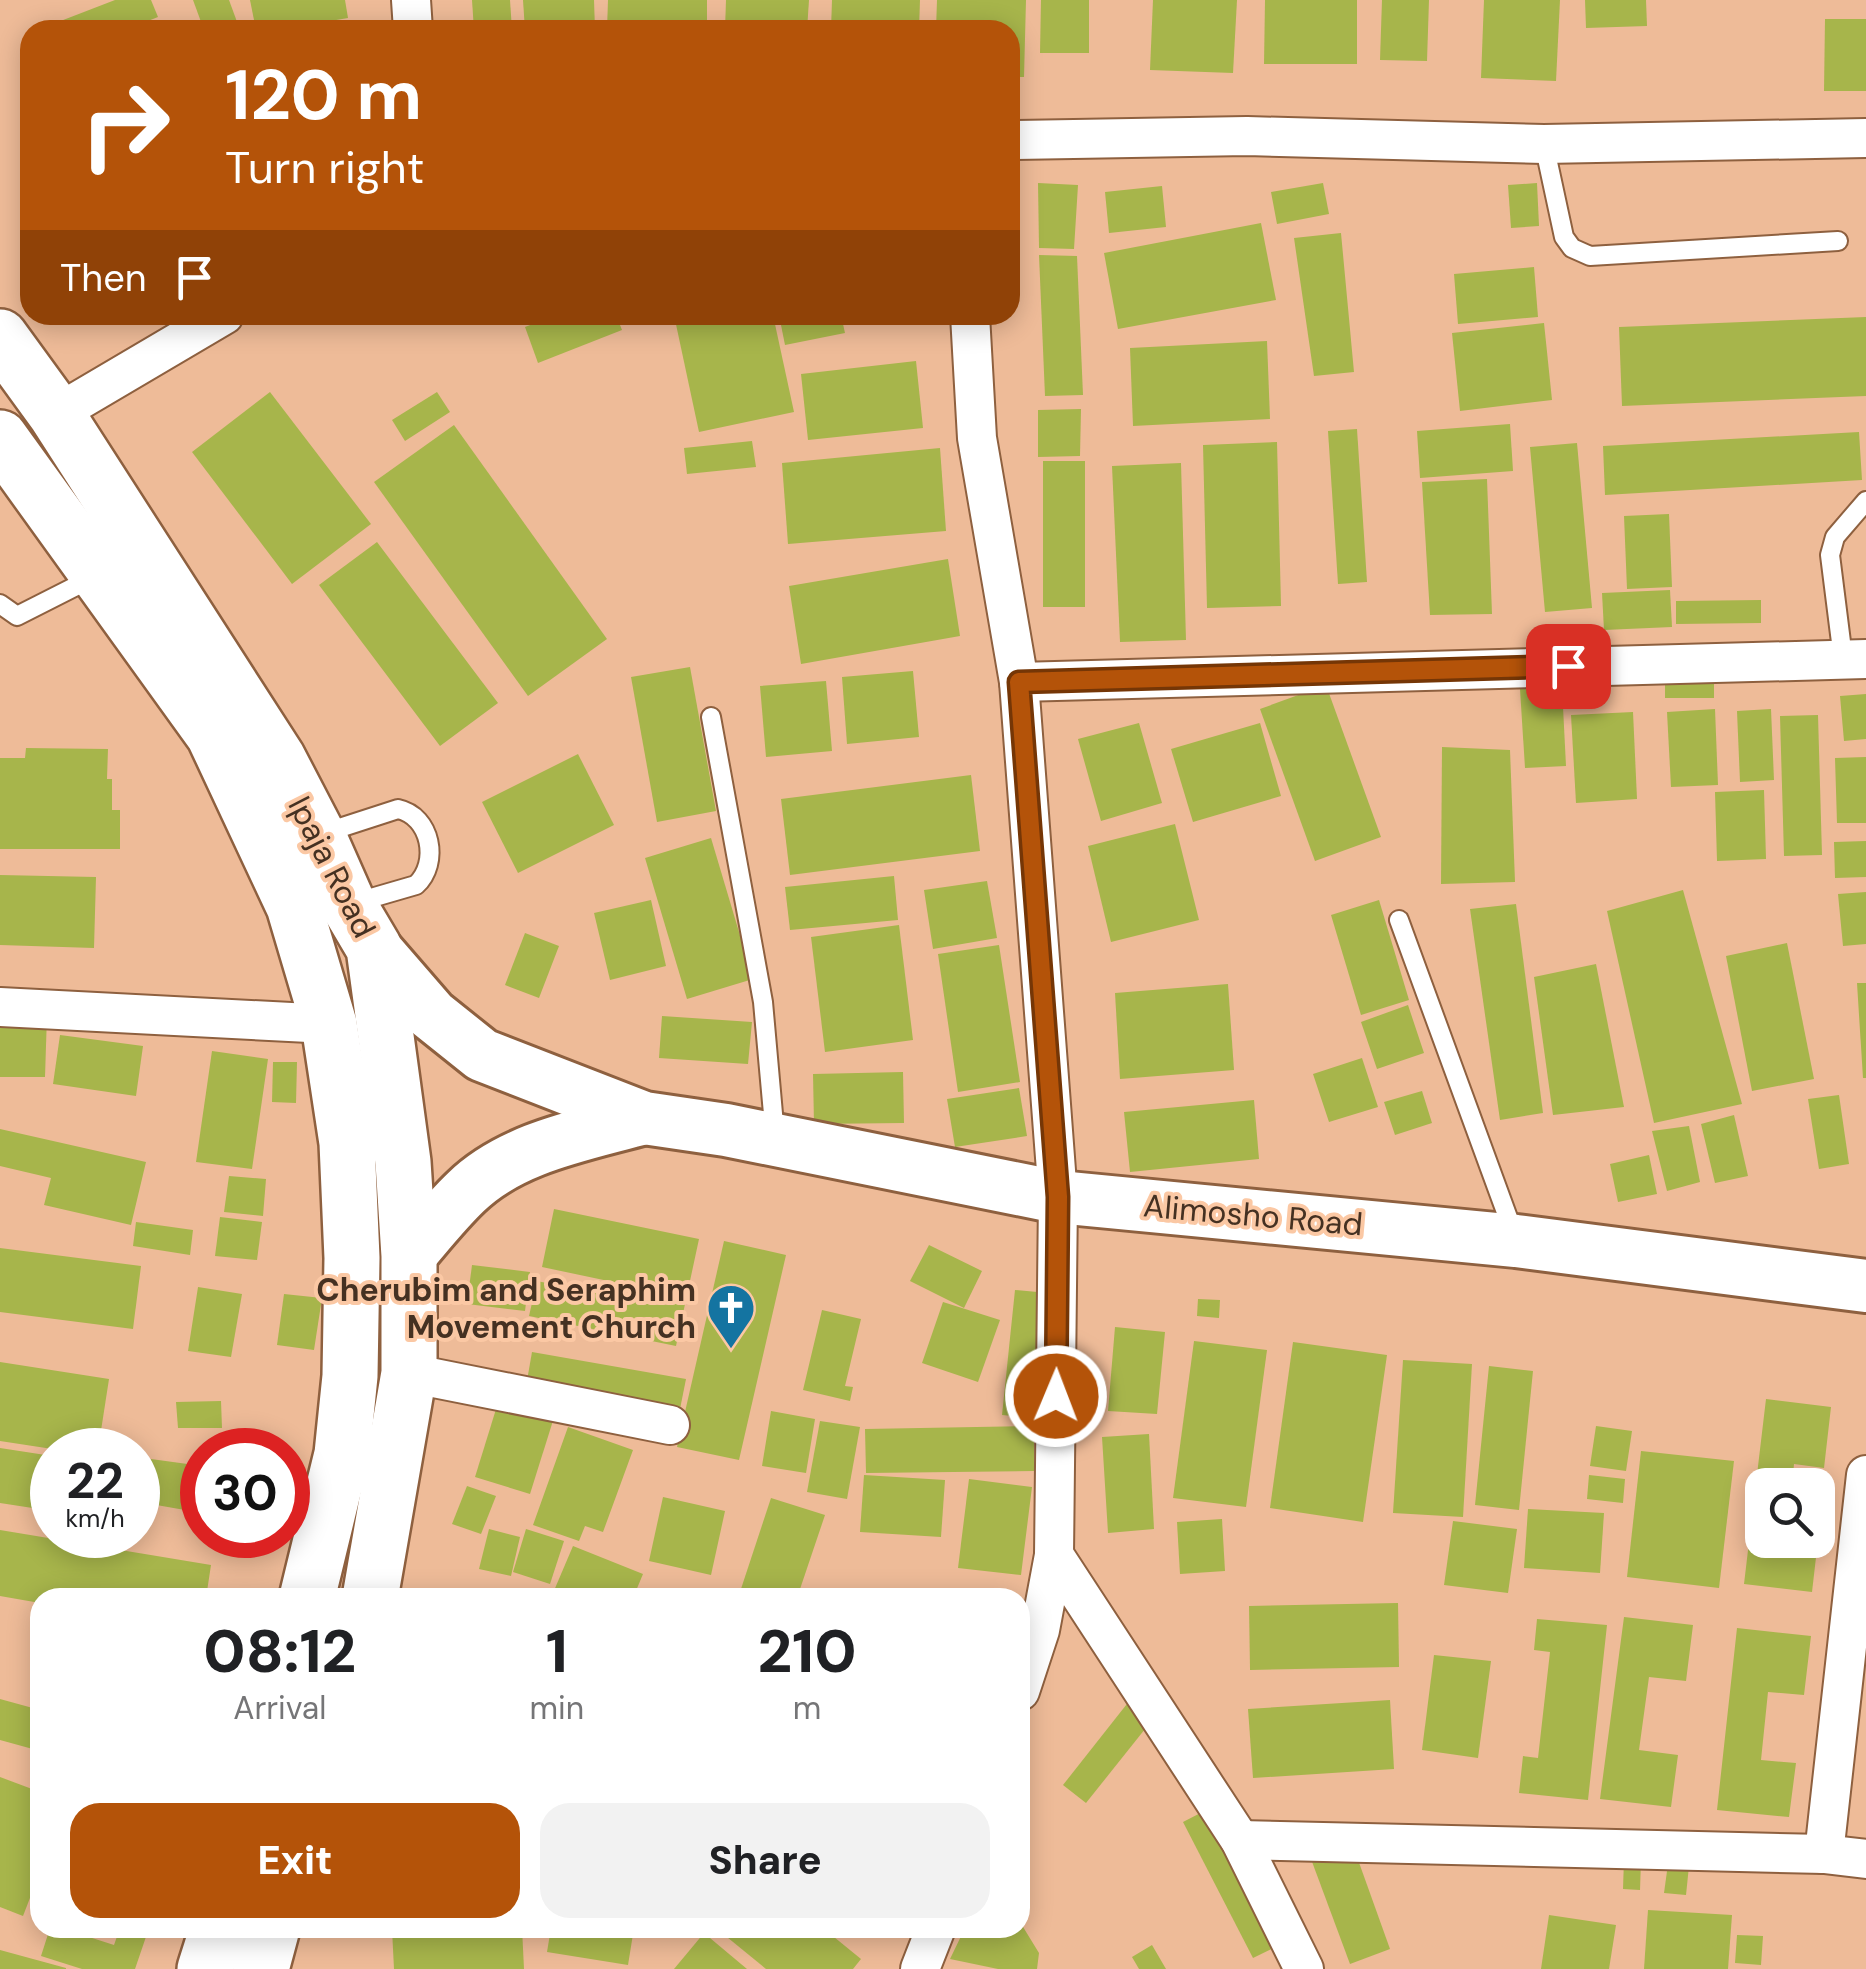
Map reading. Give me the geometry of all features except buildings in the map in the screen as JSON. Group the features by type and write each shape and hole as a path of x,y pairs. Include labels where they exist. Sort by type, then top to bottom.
{"main road":[{"name":"Ipaja Road","path":"0,337 56,414 278,758 361,926 404,1162 409,1256 409,1373 372,1588"},
{"name":"Ipaja Road","path":"1,442 214,735 294,906 328,1024 347,1144 352,1258 350,1376 342,1454 309,1588"},
{"name":"Alimosho Road","path":"361,926 432,1015 482,1054 644,1118 726,1130 1058,1197 1516,1241 1866,1286"},
{"name":"Alimosho Road","path":"409,1256 467,1190 500,1166 548,1146 644,1118"},
{"path":"205,1969 215,1938"},
{"path":"261,1969 269,1938"}],"street":[{"path":"1020,140 1247,136 1544,144 1866,138"},
{"path":"56,414 207,325"},
{"path":"971,325 977,438 1019,682 1058,1197 1054,1554 1040,1630 1030,1660"},
{"path":"1019,682 1854,658"},
{"path":"0,1007 328,1024"},
{"path":"409,1373 670,1425"},
{"path":"1824,1854 1866,1476"},
{"path":"1054,1554 1240,1840 1304,1969"},
{"path":"1240,1840 1824,1854 1866,1860"},
{"path":"920,1969 932,1938"}],"lane":[{"path":"1544,144 1564,237 1572,248 1590,256 1838,241"},
{"path":"1854,658 1830,555 1835,537 1866,501"},
{"path":"0,604 17,616 99,575"},
{"path":"710,717 763,1002 775,1140"},
{"path":"318,836 398,809 416,816 421,824 430,849 428,872 361,926"},
{"path":"1399,920 1516,1241"}],"place":[{"name":"Cherubim and Seraphim Movement Church","path":"731,1350"}],"route":[{"path":"1056,1396 1058,1197 1019,682 1568,666"}]}
